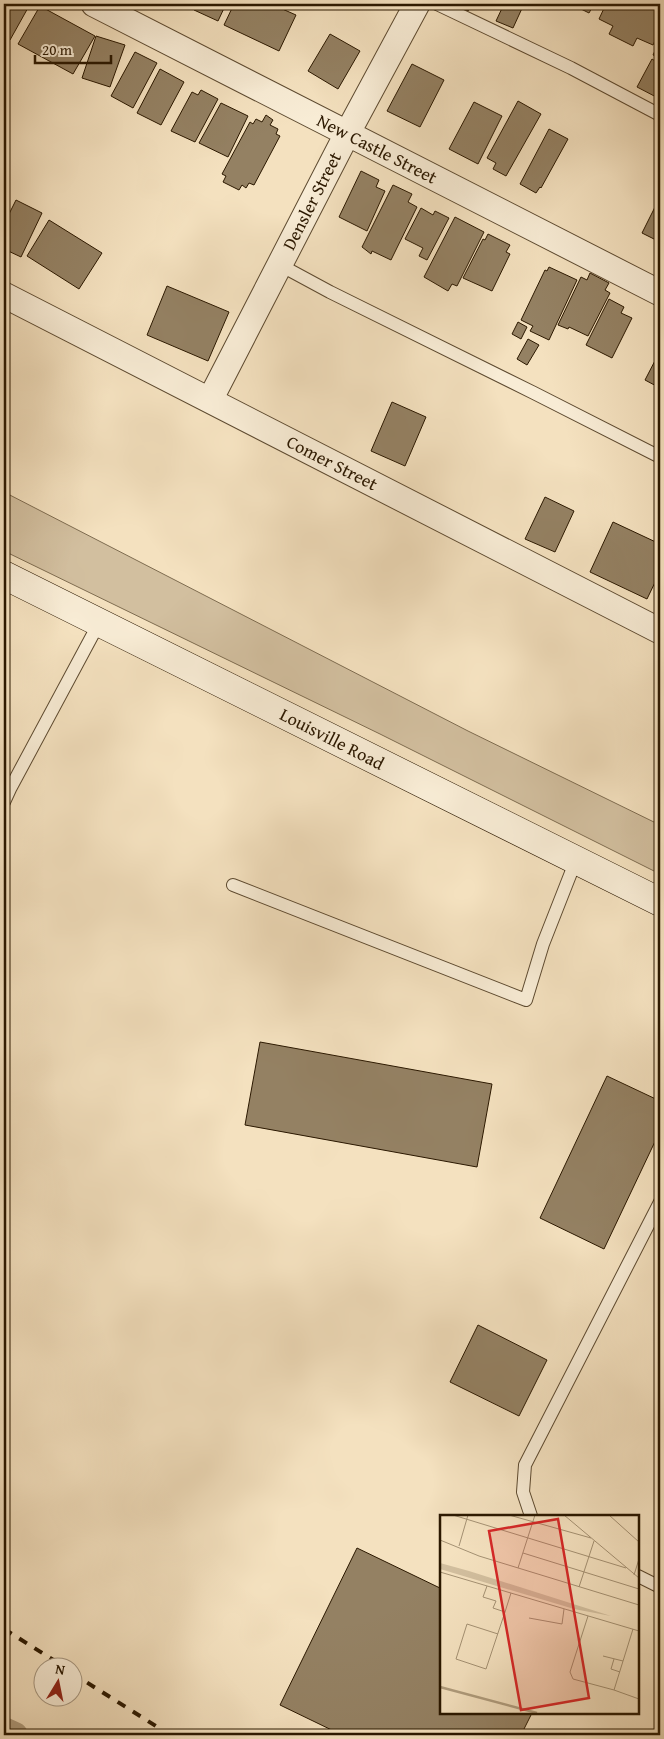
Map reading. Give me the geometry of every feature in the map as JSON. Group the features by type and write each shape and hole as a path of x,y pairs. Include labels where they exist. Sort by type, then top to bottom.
{"main road":[{"name":"Louisville Road","path":"4,575 660,902"}],"street":[{"name":"New Castle Street","path":"94,4 660,293"},
{"name":"Densler Street","path":"210,400 347,134 417,4"},
{"name":"Comer Street","path":"4,295 660,631"}],"lane":[{"path":"437,4 571,68 660,115"},
{"path":"280,265 330,292 660,457"},
{"path":"4,802 7,787 99,623"},
{"path":"233,885 526,1000 542,944 576,860"},
{"path":"532,1515 523,1492 525,1465 660,1202"},
{"path":"639,1576 660,1587"}],"shaded area":[{"path":"4,492 468,731 660,825 660,874 380,734 4,551"}],"building":[{"path":"4,4 24,4 29,6 10,40 4,37"},
{"path":"197,4 226,4 218,21 194,10"},
{"path":"234,4 271,4 296,15 279,51 224,25"},
{"path":"453,4 472,4 468,11"},
{"path":"504,4 524,4 513,28 496,21"},
{"path":"571,4 594,4 589,13"},
{"path":"606,4 660,5 660,30 653,45 637,38 633,46 609,34 613,26 599,19"},
{"path":"40,6 95,36 73,74 18,44"},
{"path":"330,34 360,51 338,89 308,71"},
{"path":"96,36 125,45 110,87 82,78"},
{"path":"660,40 660,58 653,55"},
{"path":"135,52 157,63 133,108 111,96"},
{"path":"652,59 660,64 660,99 637,87"},
{"path":"412,64 444,80 420,127 387,111"},
{"path":"160,69 184,82 161,125 137,113"},
{"path":"201,90 218,99 195,142 171,131 192,92 198,95"},
{"path":"518,101 541,114 506,176 493,169 496,163 487,158"},
{"path":"474,102 502,116 478,164 449,149"},
{"path":"221,103 248,116 228,157 199,143"},
{"path":"266,115 273,120 270,125 278,129 276,134 280,136 254,185 249,183 246,188 242,185 239,190 223,182 226,176 222,174 250,122 253,124 256,119 262,122"},
{"path":"549,129 568,139 541,188 536,193 520,184"},
{"path":"361,171 379,180 376,187 385,191 367,231 339,217"},
{"path":"393,185 412,194 408,202 417,207 391,260 372,251 371,254 362,247"},
{"path":"660,197 660,242 642,233"},
{"path":"16,200 42,213 21,257 4,249 4,224"},
{"path":"421,208 433,215 435,211 449,218 427,260 419,256 423,248 405,239"},
{"path":"455,217 484,232 457,286 452,284 448,291 424,277"},
{"path":"49,220 102,253 79,289 27,256"},
{"path":"488,234 510,245 506,252 510,254 492,291 463,278 483,239 485,240"},
{"path":"549,267 577,280 549,340 530,331 533,326 521,320 545,270 547,271"},
{"path":"590,273 609,283 605,290 610,293 588,336 569,327 568,329 558,325 581,277 587,280"},
{"path":"167,286 229,312 208,361 147,335"},
{"path":"609,299 624,307 621,313 632,318 612,358 586,345"},
{"path":"518,322 527,327 521,339 512,334"},
{"path":"528,339 539,345 527,365 517,359"},
{"path":"660,351 660,388 645,380"},
{"path":"392,402 426,417 405,466 371,451"},
{"path":"545,497 574,511 555,552 525,539"},
{"path":"613,522 660,544 660,572 647,599 590,572"},
{"path":"260,1042 492,1084 477,1167 245,1125"},
{"path":"607,1076 660,1101 660,1131 604,1249 540,1218"},
{"path":"478,1325 547,1360 519,1416 450,1382"},
{"path":"357,1548 440,1588 440,1714 532,1714 521,1735 342,1735 280,1705"}],"waterway":[{"path":"4,1730 15,1735"}],"railway":[{"path":"4,1629 47,1656"},
{"path":"82,1679 170,1735"}]}
